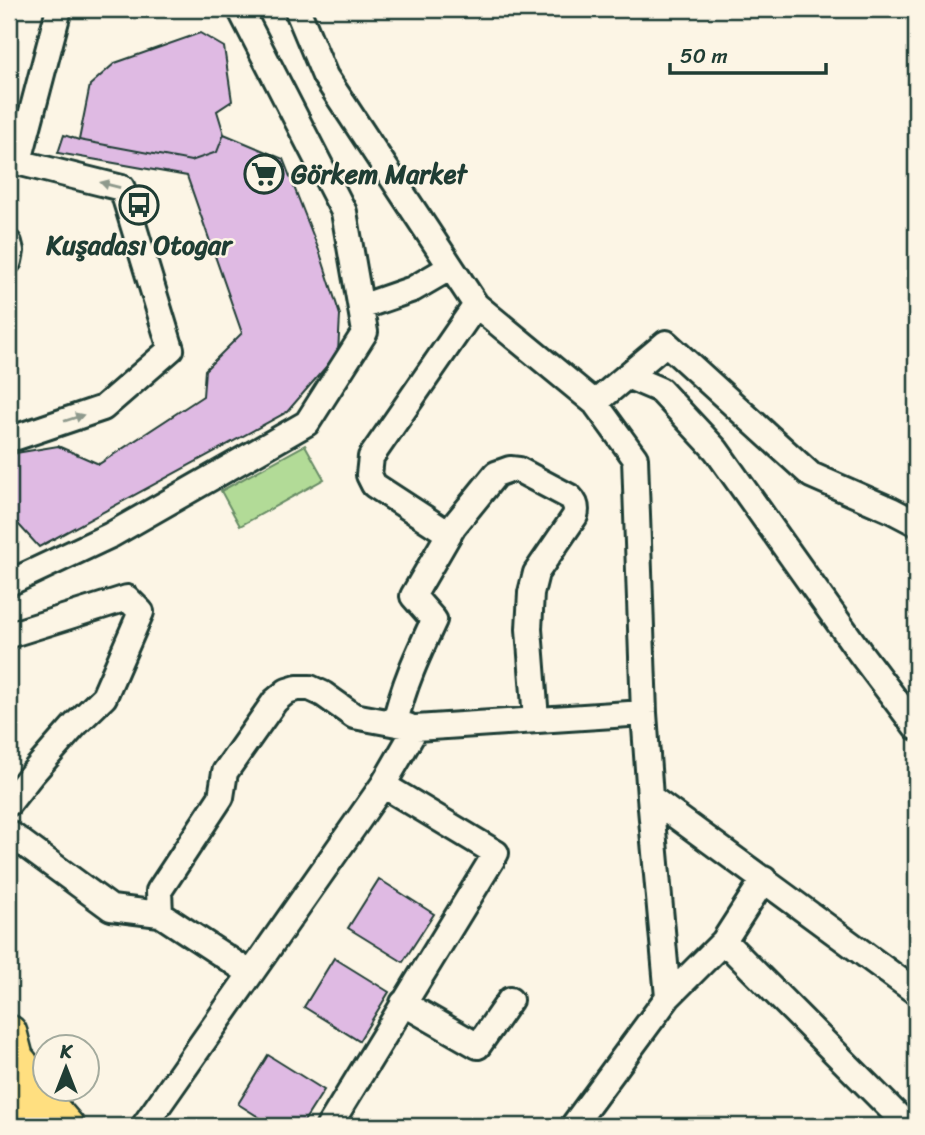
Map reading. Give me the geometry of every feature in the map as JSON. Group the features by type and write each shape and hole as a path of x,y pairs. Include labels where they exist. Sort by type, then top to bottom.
{"highway":[{"path":"10,1038 33,1126"}],"main road":[{"path":"10,1038 42,1095 69,1126"}],"street":[{"path":"11,438 103,408 170,349 122,188 14,160 59,9"},
{"path":"9,583 111,535 307,423 365,332 344,212 240,9"},
{"path":"297,9 325,76 476,305 595,403 635,458 644,713 668,997"},
{"path":"9,243 9,261"},
{"path":"360,307 413,289 451,267"},
{"path":"449,534 374,485 369,475 372,457 476,305"},
{"path":"595,403 666,343 811,475 916,523"},
{"path":"626,376 660,390 716,450 861,654 916,726"},
{"path":"144,1126 383,785 405,725 400,699 433,620 413,596 449,534 496,474 503,471 519,470 570,498 576,506 575,516 536,573 531,593 529,629 536,719"},
{"path":"9,635 127,598 141,612 104,697 75,725 9,803"},
{"path":"160,914 159,891 221,797 225,772 275,701 287,691 310,688 354,716 405,725 644,713"},
{"path":"329,1126 496,853 383,785"},
{"path":"650,797 916,992"},
{"path":"9,833 111,908 160,914 250,973"},
{"path":"573,1126 668,997 724,940 764,879"},
{"path":"724,940 908,1126"},
{"path":"403,1003 478,1046 510,1000"}],"green space":[{"path":"305,445 324,479 240,526 221,491"}],"building":[{"path":"200,33 224,47 232,101 217,111 224,134 217,152 191,161 79,140 90,85 115,63"},
{"path":"224,134 283,159 320,253 340,315 338,353 287,412 39,547 9,514 9,461 16,453 58,446 99,464 203,396 205,370 242,333 187,176 58,153 64,135 191,161 217,152"},
{"path":"379,879 434,914 403,962 348,928"},
{"path":"334,958 389,992 359,1041 304,1007"},
{"path":"268,1055 324,1090 301,1126 273,1126 238,1104"}],"place":[{"name":"Görkem Market","path":"264,174"},
{"name":"Kuşadası Otogar","path":"139,205"}]}
